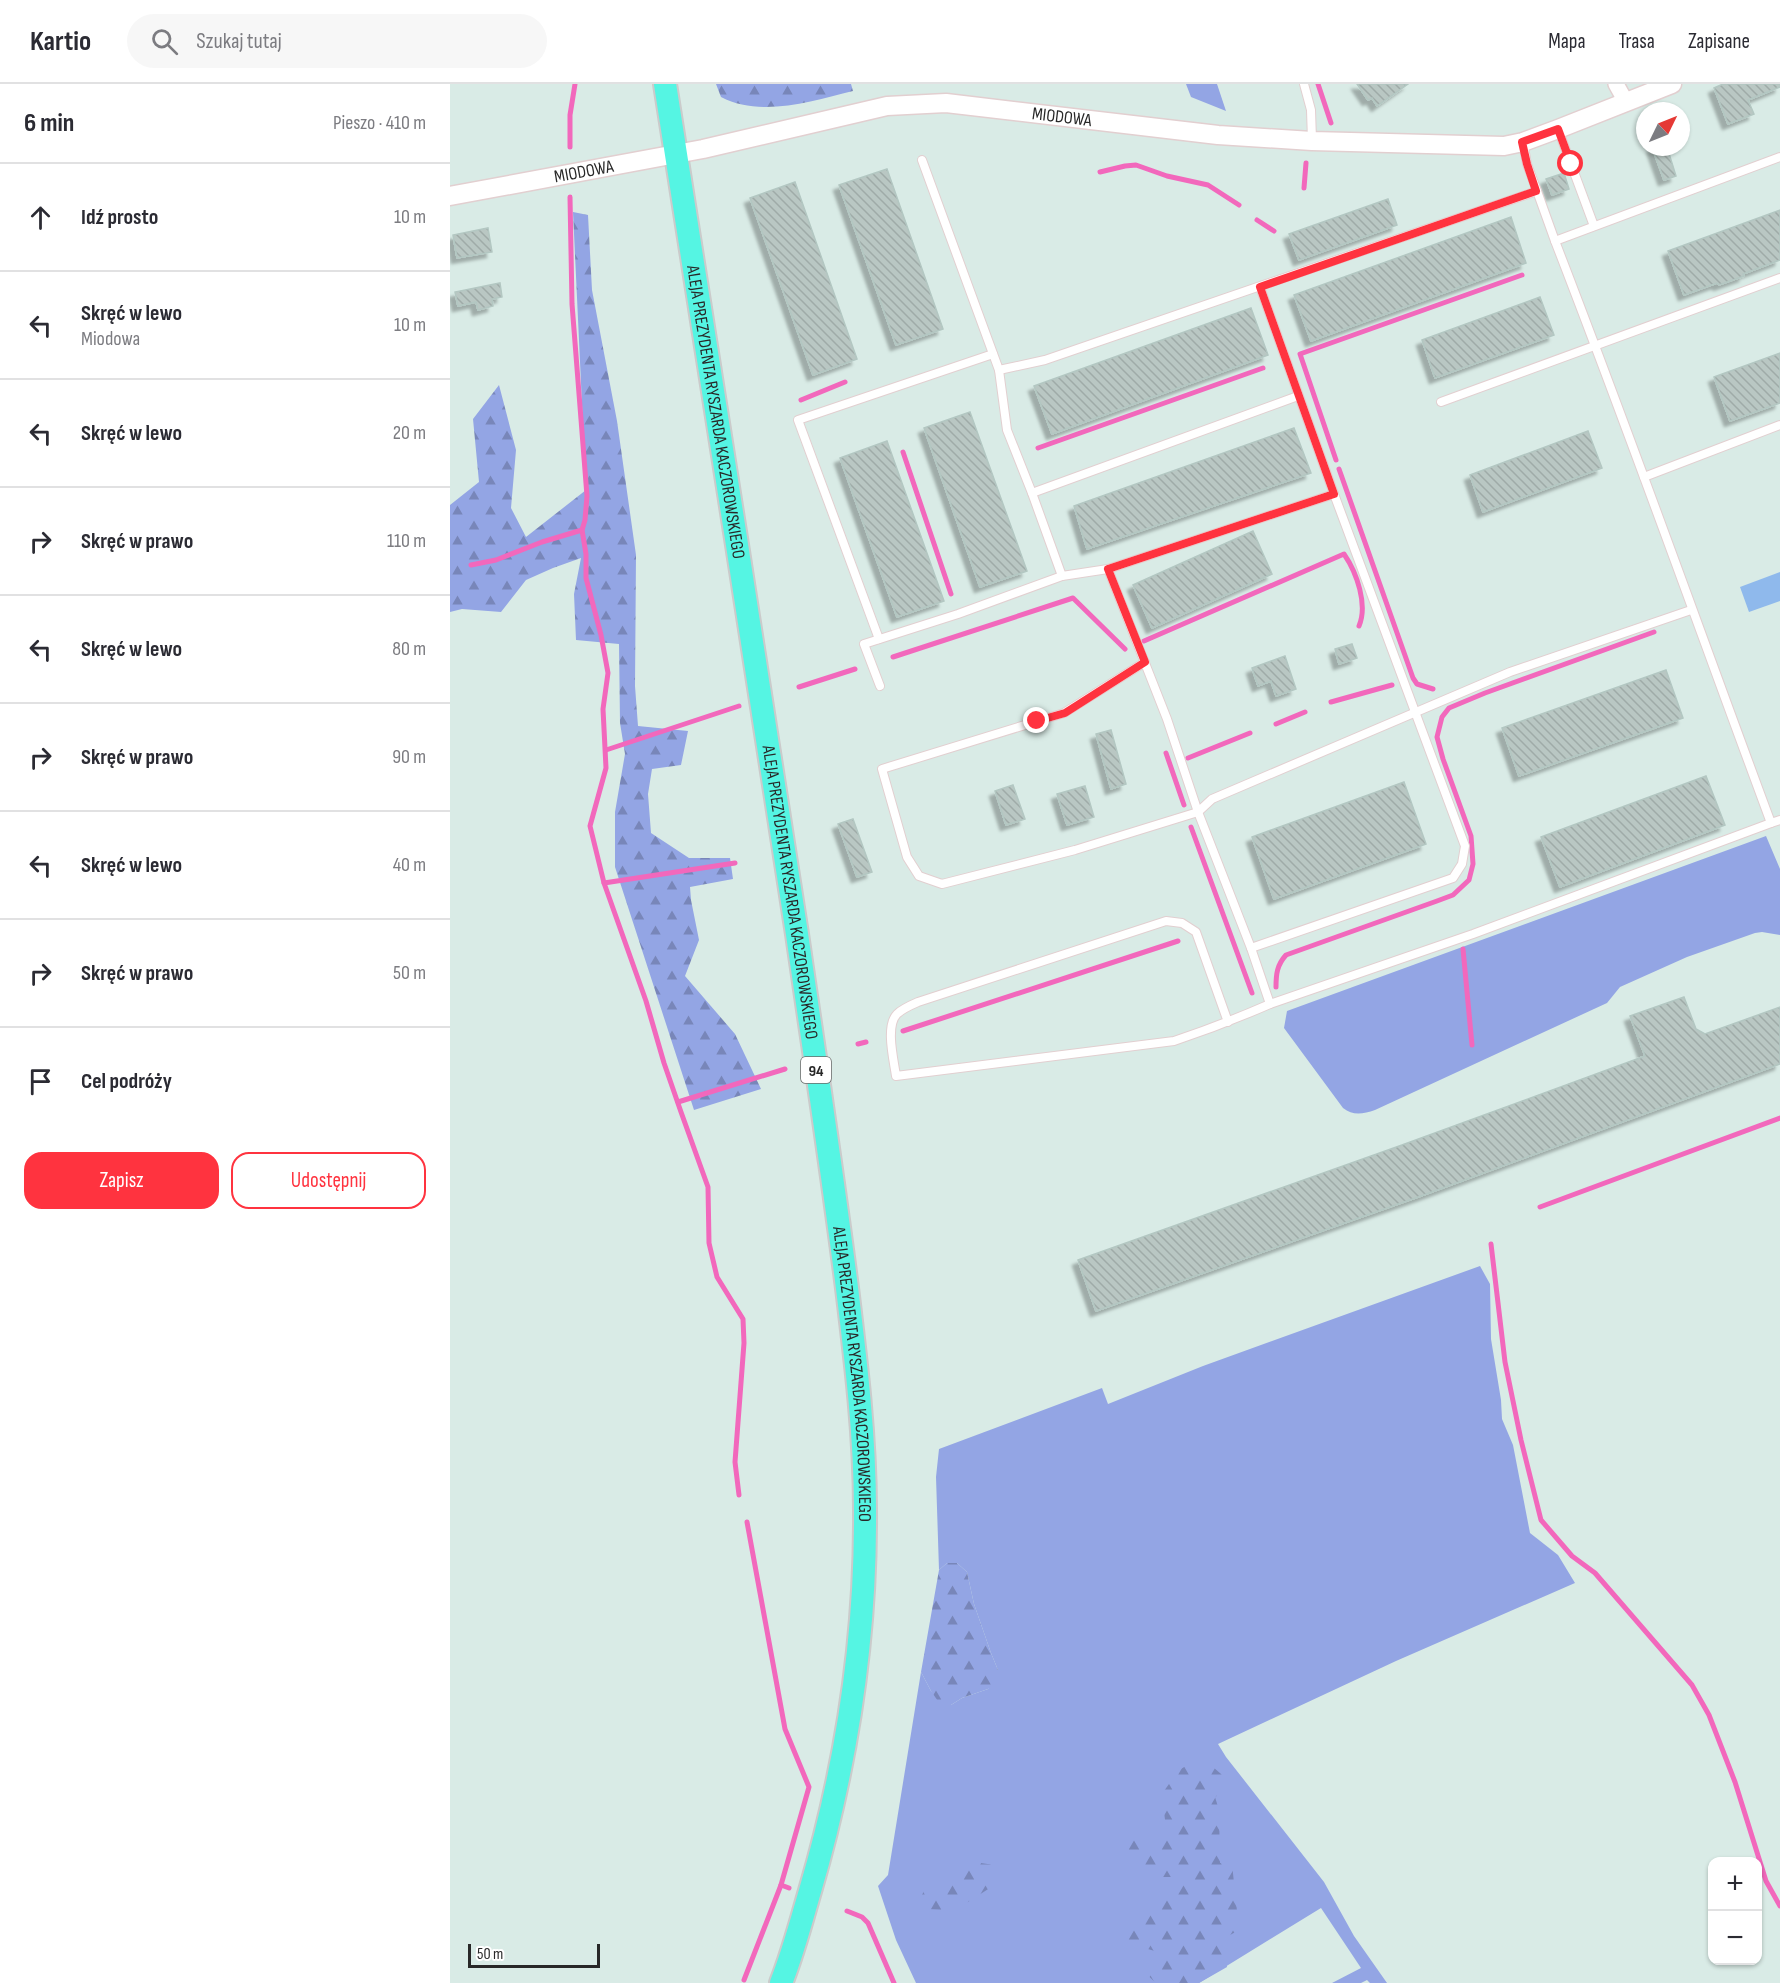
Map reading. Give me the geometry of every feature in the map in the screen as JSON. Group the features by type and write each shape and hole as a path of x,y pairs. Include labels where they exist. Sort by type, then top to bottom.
{"main road":[{"name":"ALEJA PREZYDENTA RYSZARDA KACZOROWSKIEGO","path":"665,84 786,862 840,1229 859,1389 865,1510 861,1632 843,1758 822,1851 781,1983"}],"street":[{"path":"1616,84 1626,102"},
{"name":"MIODOWA","path":"450,196 676,154 887,106 946,102 1218,135 1312,141 1504,146 1558,129 1672,84"}],"lane":[{"path":"1304,84 1311,110 1312,141"},
{"path":"1558,129 1594,226"},
{"path":"1522,142 1536,191 1596,345 1691,610 1771,823"},
{"path":"1555,241 1780,157"},
{"path":"922,160 999,370 1007,430 1062,576"},
{"path":"999,370 1044,360 1536,191"},
{"path":"1441,402 1780,278"},
{"path":"1251,948 1453,878 1462,864 1465,846 1298,396 1260,287"},
{"path":"879,639 798,420 993,354"},
{"path":"1032,493 1298,396"},
{"path":"1644,477 1780,425"},
{"path":"880,686 864,644 958,614 1062,576 1108,569 1334,494"},
{"path":"1108,569 1167,719 1198,812 1251,948 1270,1004"},
{"path":"1145,662 1065,713 882,769 907,857 919,876 942,884 1075,850 1198,812 1212,800 1510,672 1691,610"},
{"path":"1228,1022 1196,932 1182,923 1166,921 918,1002 897,1014 891,1023 891,1041 896,1076 1174,1041 1228,1022 1270,1004 1473,934 1780,820"}],"green space":[{"path":"716,84 851,84 853,91 804,103 770,107 736,103 721,97"},
{"path":"1186,84 1217,84 1226,111 1191,97"},
{"path":"573,212 588,215 592,290 617,421 636,555 635,686 638,726 688,731 681,765 652,769 648,794 651,833 689,858 730,858 733,879 690,887 699,940 685,976 735,1034 761,1089 694,1110 615,867 615,812 625,754 620,723 619,644 576,640 574,594 581,558 526,580 501,612 462,609 450,612 450,505 479,482 473,419 499,385 516,450 511,508 526,537 586,490"},
{"path":"1766,836 1780,869 1780,935 1755,933 1687,957 1620,987 1607,1003 1375,1110 1358,1114 1343,1108 1284,1028 1287,1011"},
{"path":"1480,1266 1490,1284 1491,1339 1502,1419 1513,1445 1530,1533 1558,1555 1575,1583 1396,1661 1218,1744 1324,1882 1354,1936 1387,1983 1370,1983 1367,1980 1361,1983 1332,1983 1361,1968 1321,1908 1199,1983 916,1983 896,1940 878,1886 888,1875 921,1672 931,1691 951,1705 962,1698 988,1689 998,1670 974,1604 967,1572 957,1563 947,1563 939,1570 936,1477 939,1449 1102,1388 1108,1404 1203,1366"},
{"path":"947,1563 957,1563 967,1572 974,1604 998,1670 998,1678 988,1689 942,1707 921,1672 939,1570"},
{"path":"1193,1762 1213,1767 1228,1780 1225,1791 1215,1797 1219,1810 1220,1863 1232,1864 1239,1930 1223,1939 1227,1967 1199,1983 1156,1983 1143,1971 1158,1962 1158,1952 1131,1944 1122,1931 1135,1918 1180,1885 1178,1877 1162,1877 1153,1882 1143,1867 1129,1856 1128,1845 1131,1838 1153,1840 1166,1827 1159,1798 1179,1770"},
{"path":"981,1863 994,1865 996,1884 954,1911 927,1909 922,1895 925,1889"}],"shaded area":[{"path":"1780,572 1780,601 1749,612 1740,587"}],"building":[{"path":"1357,84 1408,84 1377,106 1372,98 1368,100"},
{"path":"1723,84 1780,84 1780,87 1748,100 1754,114 1728,124 1714,88"},
{"path":"1655,156 1670,156 1676,176 1664,180"},
{"path":"887,169 943,329 896,345 839,185"},
{"path":"1564,173 1569,189 1552,195 1546,179"},
{"path":"795,182 857,359 813,375 750,198"},
{"path":"1388,199 1397,225 1299,260 1289,234"},
{"path":"1780,210 1780,260 1743,274 1744,276 1684,295 1668,251"},
{"path":"1511,217 1526,263 1311,341 1294,295"},
{"path":"488,228 492,252 457,258 453,235"},
{"path":"500,283 502,297 492,299 493,306 478,310 476,302 458,306 455,292"},
{"path":"1540,297 1554,335 1435,378 1422,340"},
{"path":"1251,308 1268,355 1052,434 1034,386"},
{"path":"1780,353 1780,403 1730,421 1714,377"},
{"path":"970,412 1027,571 980,587 924,428"},
{"path":"1294,428 1311,473 1087,549 1074,506"},
{"path":"1588,431 1602,468 1483,512 1470,475"},
{"path":"887,441 944,601 897,617 840,458"},
{"path":"1253,531 1272,574 1152,628 1133,585"},
{"path":"1352,644 1357,658 1339,664 1335,649"},
{"path":"1285,656 1296,689 1276,696 1271,681 1258,686 1252,668"},
{"path":"1666,670 1683,718 1519,776 1502,728"},
{"path":"1111,730 1126,784 1111,789 1096,734"},
{"path":"1706,776 1725,825 1560,887 1541,837"},
{"path":"1404,782 1426,844 1274,899 1252,837"},
{"path":"1013,785 1025,819 1006,825 995,791"},
{"path":"1085,786 1094,817 1067,825 1057,794"},
{"path":"853,819 872,872 857,877 838,824"},
{"path":"1684,997 1696,1029 1705,1034 1780,1007 1780,1064 1421,1196 1096,1311 1078,1260 1645,1056 1630,1016"}],"waterway":[{"path":"570,147 570,115 575,84"},
{"path":"1318,84 1331,123"},
{"path":"1304,188 1306,163"},
{"path":"1100,172 1136,165 1167,176 1208,185 1239,205"},
{"path":"570,197 572,304 587,496 582,530 586,554 586,578 608,673 603,709 606,768 590,826 604,883 708,1187 709,1243 717,1277 743,1319 744,1343 735,1462 739,1495"},
{"path":"1257,220 1274,231"},
{"path":"1336,460 1300,354 1522,275"},
{"path":"1038,448 1263,368"},
{"path":"801,400 845,382"},
{"path":"903,452 951,594"},
{"path":"1339,469 1413,678 1417,684 1433,689"},
{"path":"471,565 496,560 542,542 582,530"},
{"path":"1144,641 1344,554 1360,589 1362,609 1359,626"},
{"path":"893,657 1073,598 1125,649"},
{"path":"1276,987 1278,970 1286,955 1453,895 1469,880 1473,864 1471,836 1437,737 1442,717 1449,708 1654,632"},
{"path":"799,687 855,669"},
{"path":"1331,702 1392,685"},
{"path":"606,750 739,706"},
{"path":"1276,724 1305,712"},
{"path":"1188,758 1250,733"},
{"path":"1166,753 1184,805"},
{"path":"1191,827 1252,993"},
{"path":"604,883 735,863"},
{"path":"903,1031 1178,941"},
{"path":"1463,949 1472,1045"},
{"path":"858,1044 866,1042"},
{"path":"678,1102 785,1069"},
{"path":"1540,1207 1780,1118"},
{"path":"1491,1244 1505,1362 1541,1520 1572,1556 1595,1573 1692,1685 1709,1715 1735,1782 1766,1881 1780,1906"},
{"path":"747,1522 785,1729 809,1787 781,1885 789,1888"},
{"path":"744,1980 781,1885"},
{"path":"847,1911 862,1917 868,1923 894,1983"}],"route":[{"path":"1037,721 1065,713 1145,662 1108,569 1334,494 1260,287 1536,191 1522,142 1558,129 1571,164"}]}
